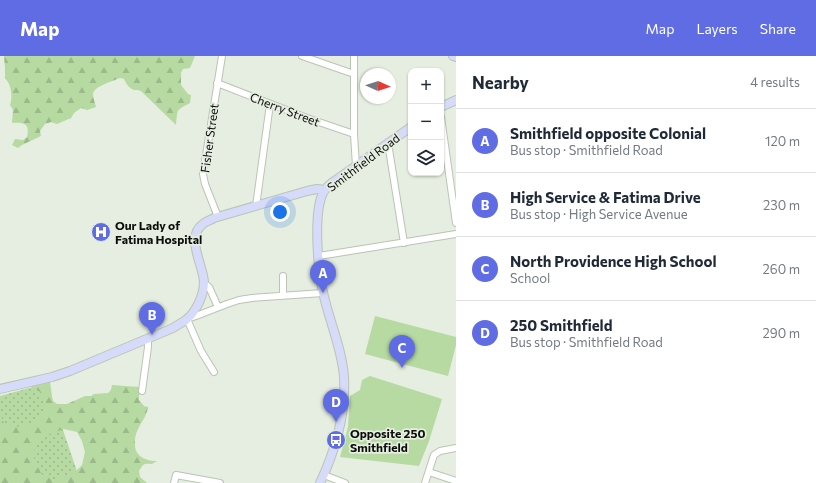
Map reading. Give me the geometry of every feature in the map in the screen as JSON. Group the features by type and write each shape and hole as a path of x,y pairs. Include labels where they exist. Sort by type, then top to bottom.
{"main road":[{"path":"444,106 456,100"},
{"name":"Smithfield Road","path":"320,483 338,432 344,398 344,377 338,343 323,293 317,230 321,199 325,190 333,182 408,129"},
{"path":"0,389 63,374 173,328 187,319 200,299 204,283 203,273 195,245 196,233 202,224 218,217 317,189 325,190"}],"street":[{"name":"Fisher Street","path":"218,217 205,184 203,174 222,56"},
{"path":"302,56 354,74"},
{"path":"354,56 354,134 356,166"},
{"name":"Cherry Street","path":"217,83 307,118 354,134"},
{"path":"256,206 270,104"},
{"path":"444,138 456,223"},
{"path":"388,143 404,243"},
{"path":"319,256 456,234"},
{"path":"282,295 283,276"},
{"path":"204,283 209,287 218,307"},
{"path":"214,372 201,351 187,319 239,300 282,295 323,293"},
{"path":"142,392 148,339"},
{"path":"425,483 435,454 440,451 456,448"},
{"path":"428,472 456,482"},
{"path":"174,483 176,475 220,483"},
{"path":"324,475 345,483"}],"green space":[{"path":"4,56 195,56 190,68 183,69 181,73 181,85 188,94 191,95 190,103 178,111 176,125 141,91 132,89 128,86 124,79 120,78 100,86 94,91 93,96 96,107 87,110 81,108 74,113 71,118 57,124 51,122 45,124 40,131 41,136 18,148 12,145 15,139 23,140 27,137 28,129 26,125 12,123 13,110 10,105 11,94 9,83 5,78"},
{"path":"375,316 456,337 456,345 448,376 365,354"},
{"path":"370,376 442,399 429,441 419,466 340,457 348,427 350,396 360,390 362,380"},
{"path":"49,377 53,401 57,404 67,404 85,396 108,393 111,390 112,385 139,387 139,400 144,406 148,407 136,433 135,446 140,456 148,460 157,461 152,464 144,464 139,471 140,477 147,483 0,483 0,414 4,423 15,427 37,421 43,414 45,401 39,391 25,383","holes":["64,429 77,432 82,441 85,452 82,465 76,471 53,480 42,475 34,459 35,443 43,436"]},
{"path":"47,383 81,483 0,483 0,396"}],"place":[{"name":"Our Lady of Fatima Hospital","path":"101,232"},
{"name":"Smithfield opposite Colonial","path":"323,293"},
{"name":"High Service & Fatima Drive","path":"152,335"},
{"name":"North Providence High School","path":"402,368"},
{"name":"250 Smithfield","path":"336,422"},
{"name":"Opposite 250 Smithfield","path":"336,440"}]}
